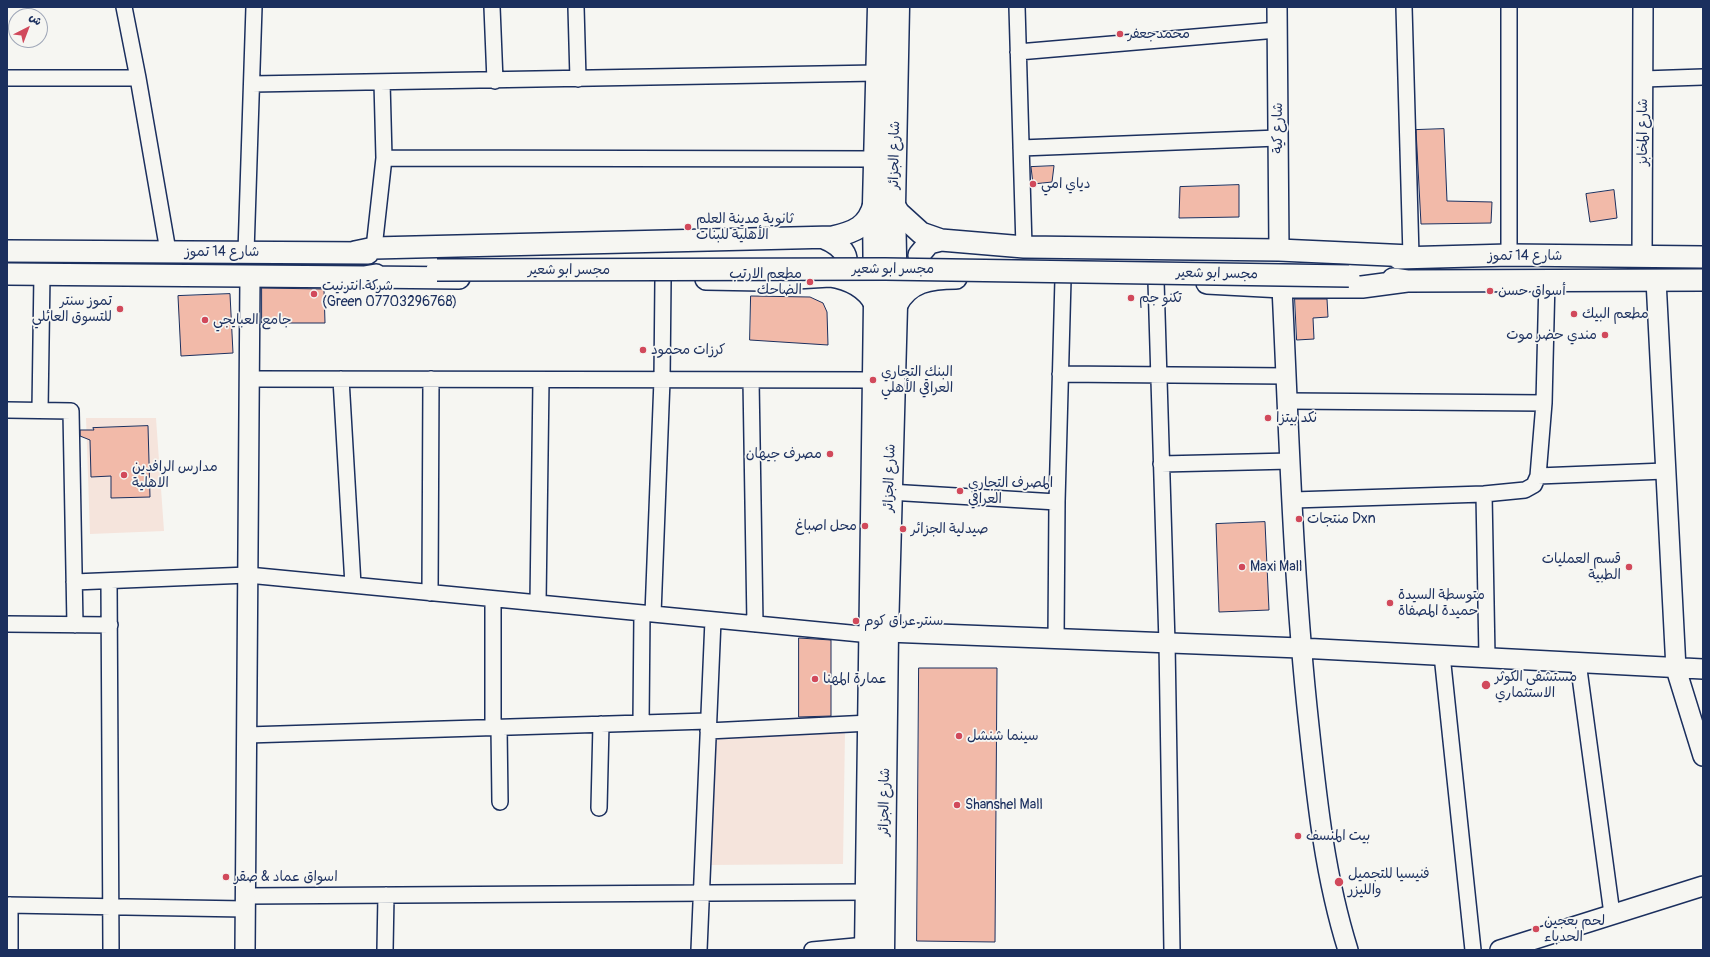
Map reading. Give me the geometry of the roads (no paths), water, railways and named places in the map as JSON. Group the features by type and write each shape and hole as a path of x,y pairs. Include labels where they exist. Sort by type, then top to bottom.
{"main road":[{"name":"شارع الجزائر","path":"879,7 876,159 884,204"},
{"name":"شارع الجزائر","path":"872,948 866,892 870,723 879,634 890,492 884,204 898,7"},
{"path":"364,250 824,238 848,233 859,228 884,204 899,213 921,233 941,240 1024,247 1279,250 1411,256"},
{"path":"824,238 838,244 846,255 844,267 840,272 830,276"},
{"path":"941,240 929,243 919,255 920,264 924,270 941,278"},
{"name":"شارع 14 تموز","path":"7,251 246,252 364,250 437,264"},
{"name":"شارع 14 تموز","path":"1348,269 1411,256 1508,255 1703,257"},
{"name":"مجسر ابو شعير","path":"437,264 884,256 1348,269"},
{"name":"شارع 14 تموز","path":"7,274 364,277 400,272 437,264"},
{"name":"شارع 14 تموز","path":"1348,269 1407,280 1703,280"},
{"path":"364,277 762,280 830,276 858,285 872,297 885,305 900,296 909,288 930,279 941,278 1156,281 1282,287 1362,287 1407,280"},
{"name":"شارع الجزائر","path":"872,948 879,634 874,380 885,305"}],"street":[{"path":"124,7 168,251"},
{"path":"246,252 254,7"},
{"path":"492,7 495,81"},
{"path":"576,7 578,79"},
{"path":"1017,7 1024,247"},
{"name":"شارع كية","path":"1277,7 1279,250"},
{"path":"1404,7 1411,256"},
{"path":"1508,255 1509,7"},
{"name":"شارع المخابز","path":"1642,256 1644,7"},
{"path":"1018,52 1277,30"},
{"path":"252,84 495,81 877,73"},
{"path":"1643,79 1703,77"},
{"path":"7,78 138,78"},
{"path":"364,250 384,158 382,82"},
{"path":"1021,148 1278,138"},
{"path":"384,158 876,159"},
{"path":"40,410 42,274"},
{"path":"245,950 250,277"},
{"path":"641,723 662,380 663,279"},
{"path":"1056,639 1057,502 1063,279"},
{"path":"1293,500 1484,494 1525,490 1534,485 1538,476 1544,403 1547,279"},
{"path":"1656,280 1676,669 1703,756"},
{"path":"1156,281 1167,643 1172,950"},
{"path":"1282,287 1300,648 1324,850 1339,922 1348,950"},
{"path":"1060,374 1286,376"},
{"path":"250,379 874,380"},
{"path":"341,379 353,585"},
{"path":"430,379 430,592"},
{"path":"538,603 541,380"},
{"path":"751,380 755,624"},
{"path":"1288,402 1544,403"},
{"path":"7,410 72,411 75,624"},
{"path":"1161,464 1291,461"},
{"path":"1538,476 1666,471"},
{"path":"890,492 1057,502"},
{"path":"1484,494 1487,658"},
{"path":"74,582 248,575 647,614 879,634 1300,648 1703,670"},
{"path":"109,581 112,907 111,950"},
{"path":"493,599 496,727 500,802"},
{"path":"699,950 700,893 713,620"},
{"path":"7,624 110,625"},
{"path":"1442,655 1473,950"},
{"path":"1578,662 1612,914"},
{"path":"247,735 641,723 708,726 870,723"},
{"path":"599,808 601,724"},
{"path":"1500,950 1703,886"},
{"path":"10,950 9,905 112,907 386,895 866,892"},
{"path":"385,950 386,895"},
{"path":"812,950 872,948"}],"place":[{"name":"محمدجعفر","path":"1120,34"},
{"name":"دياي امي","path":"1033,184"},
{"name":"ثانوية مدينة العلم الأهلية للبنات","path":"688,227"},
{"name":"مطعم الارتب الضاحك","path":"810,282"},
{"name":"أسواق حسن","path":"1490,291"},
{"name":"شركة انترنيت (Green 07703296768)","path":"314,294"},
{"name":"تكنو جم","path":"1131,298"},
{"name":"تموز سنتر للتسوق العائلي","path":"120,309"},
{"name":"مطعم البيك","path":"1574,314"},
{"name":"جامع العبايجي","path":"205,320"},
{"name":"مندي حضر موت","path":"1605,335"},
{"name":"كرزات محمود","path":"643,350"},
{"name":"البنك التجاري العراقي الأهلي","path":"873,380"},
{"name":"نكد بيتزا","path":"1268,418"},
{"name":"مصرف جيهان","path":"830,454"},
{"name":"مدارس الرافدين اﻻهلية","path":"124,475"},
{"name":"المصرف التجاري العراقي","path":"960,491"},
{"name":"منتجات Dxn","path":"1299,519"},
{"name":"محل اصباغ","path":"865,526"},
{"name":"صيدلية الجزائر","path":"903,529"},
{"name":"Maxi Mall","path":"1242,567"},
{"name":"قسم العمليات الطبية","path":"1629,567"},
{"name":"متوسطة السيدة حميدة المصفاة","path":"1390,603"},
{"name":"سنتر عراق كوم","path":"856,621"},
{"name":"عمارة المهنا","path":"815,679"},
{"name":"مستشفى الكوثر الاستثماري","path":"1486,685"},
{"name":"سينما شنشل","path":"959,736"},
{"name":"Shanshel Mall","path":"957,805"},
{"name":"بيت المنسف","path":"1298,836"},
{"name":"اسواق عماد & صقر","path":"226,877"},
{"name":"فنيسيا للتجميل والليزر","path":"1339,882"},
{"name":"لحم بعجين الحدباء","path":"1536,929"}]}
